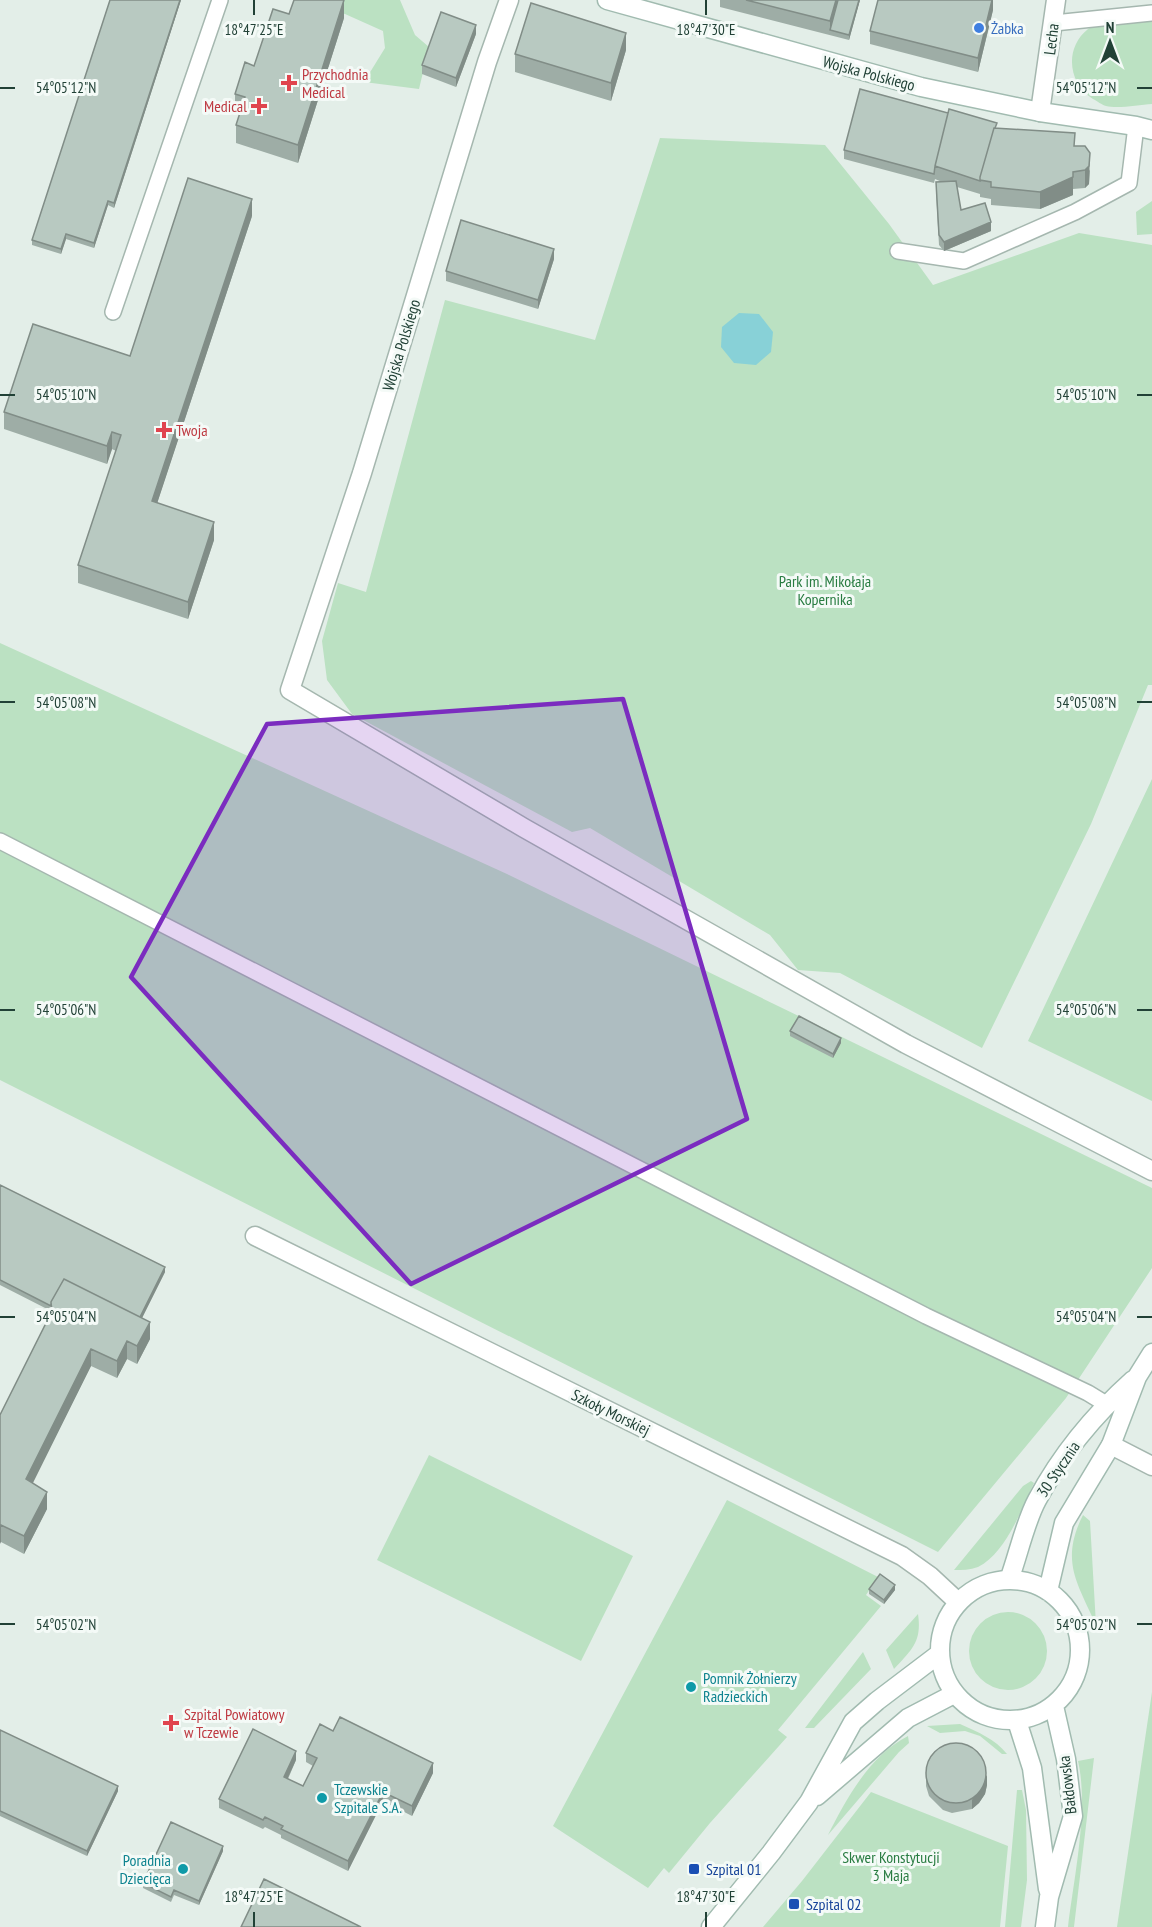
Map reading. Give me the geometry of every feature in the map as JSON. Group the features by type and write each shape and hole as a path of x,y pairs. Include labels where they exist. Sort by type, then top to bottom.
{"street":[{"name":"Wojska Polskiego","path":"509,0 487,62 362,473 290,690 514,822 906,1044 1152,1171"},
{"name":"Wojska Polskiego","path":"607,0 921,87 1040,112 1147,126"},
{"name":"Lecha","path":"1040,112 1054,23 1053,1"},
{"name":"Szkoły Morskiej","path":"255,1236 902,1556 930,1576 958,1602"},
{"name":"30 Stycznia","path":"1048,1591 1064,1523 1111,1445 1137,1377 1152,1353"},
{"name":"30 Stycznia","path":"1009,1580 1036,1502 1060,1462 1106,1404 1137,1377"},
{"path":"1111,1445 1152,1466"},
{"path":"1009,1580 1030,1582 1048,1591 1065,1606 1076,1625 1080,1647 1078,1669 1069,1689 1054,1706 1036,1716 1017,1721 993,1719 971,1710 954,1694 943,1675 939,1654 940,1635 947,1617 958,1602 973,1590 991,1582 1009,1580"},
{"path":"711,1927 809,1803 853,1722 884,1695 939,1654"},
{"path":"809,1803 908,1718 954,1694"},
{"name":"Bałdowska","path":"1045,1927 1049,1897 1073,1816 1066,1759 1054,1706"},
{"name":"Bałdowska","path":"1017,1721 1032,1768 1049,1897"}],"lane":[{"path":"113,312 220,0"},
{"path":"1054,23 1152,13"},
{"path":"897,251 964,261 1075,212 1129,183 1147,126"},
{"path":"0,841 916,1310 1088,1393 1106,1404"}],"highlighted area":[{"path":"623,699 747,1119 411,1284 131,977 267,724"}],"green space":[{"path":"304,0 400,0 415,35 429,47 419,89 364,82 385,48 383,31 345,14 303,2"},
{"path":"1152,20 1152,104 1111,107 1093,99 1078,84 1072,66 1072,56 1080,37 1088,29 1101,24"},
{"name":"Park im. Mikołaja Kopernika","path":"660,138 825,145 889,224 933,285 1079,233 1152,245 1152,685 1148,685 1091,824 982,1048 840,973 798,970 770,935 590,828 572,832 352,714 327,680 322,641 338,583 366,592 445,300 595,340"},
{"path":"1152,201 1152,234 1137,235 1136,212"},
{"path":"0,643 507,874 1152,1188 1152,1268 1066,1398 938,1552 0,1080"},
{"path":"1152,779 1152,1101 1028,1041"},
{"path":"429,1455 633,1556 581,1661 377,1560"},
{"path":"1031,1481 1034,1483 1018,1518 997,1552 978,1567 954,1570 1023,1486"},
{"path":"727,1500 878,1577 866,1595 881,1606 778,1730 787,1737 669,1873 664,1868 648,1888 553,1826"},
{"path":"1083,1515 1090,1521 1096,1625 1077,1583 1072,1559 1076,1531"},
{"path":"1008,1612 1023,1615 1035,1624 1044,1636 1047,1651 1044,1666 1035,1678 1023,1687 1008,1690 993,1687 981,1678 972,1666 969,1651 972,1636 981,1624 993,1615"},
{"path":"918,1614 917,1638 911,1650 894,1669 886,1650"},
{"path":"863,1652 871,1669 814,1728 805,1728"},
{"path":"1152,1692 1152,1927 1117,1927"},
{"path":"960,1724 992,1740 1007,1754 1002,1754 980,1736 965,1731 940,1733 927,1726"},
{"path":"908,1736 909,1743 828,1835 860,1779 882,1754"},
{"path":"1094,1758 1074,1927 1068,1927 1081,1821 1081,1780 1078,1761"},
{"path":"1017,1790 1022,1790 1026,1810 1027,1880 1021,1927 1005,1927"},
{"name":"Skwer Konstytucji 3 Maja","path":"871,1792 1008,1846 1000,1927 763,1927"}],"water":[{"path":"739,313 759,314 773,332 771,352 756,365 734,363 721,347 722,327"}],"building":[{"path":"110,0 180,0 114,203 108,201 94,243 66,234 61,249 32,240"},
{"name":"Przychodnia Medical","path":"294,0 344,0 298,145 236,125 245,97 235,94 245,62 254,66 273,9 289,14"},
{"path":"746,0 836,0 830,21"},
{"path":"838,0 859,0 849,35 830,30"},
{"path":"878,0 992,0 978,58 870,31"},
{"path":"531,3 626,33 611,83 515,54"},
{"path":"441,12 476,25 456,78 422,65"},
{"path":"860,89 948,113 934,174 844,150"},
{"path":"949,109 997,123 980,181 935,166"},
{"path":"994,128 1075,133 1074,146 1085,146 1090,153 1089,166 1085,170 1073,172 1073,177 1040,192 991,187 991,182 980,180 980,177"},
{"path":"188,178 252,199 152,501 214,522 188,602 78,565 121,435 112,432 107,446 4,412 33,324 130,356"},
{"path":"956,181 961,210 985,203 991,222 944,242 939,235 936,182"},
{"path":"461,220 554,249 538,300 446,271"},
{"path":"799,1016 841,1038 833,1054 790,1031"},
{"path":"0,1185 165,1267 140,1317 64,1279 51,1306 0,1280"},
{"path":"64,1279 150,1322 137,1346 127,1341 117,1361 91,1349 26,1479 47,1492 24,1536 1,1525 0,1527 0,1415 52,1311 51,1302"},
{"path":"880,1574 895,1585 884,1600 869,1589"},
{"name":"Tczewskie Szpitale S.A.","path":"340,1717 433,1763 412,1806 383,1792 348,1861 281,1829 283,1826 265,1817 263,1820 219,1799 253,1729 296,1751 284,1777 303,1786 317,1758 306,1753 320,1724 333,1731"},
{"path":"0,1730 118,1786 87,1851 0,1811"},
{"path":"950,1743 962,1743 973,1748 981,1756 986,1773 984,1785 973,1798 962,1803 950,1803 939,1798 931,1790 926,1779 926,1767 931,1756 939,1748"},
{"name":"Poradnia Dziecięca","path":"171,1822 223,1846 199,1901 174,1890 171,1897 143,1883"},
{"path":"264,1879 361,1927 241,1927"}],"place":[{"name":"Żabka","path":"979,28"},
{"name":"Przychodnia Medical","path":"289,83"},
{"name":"Medical","path":"259,106"},
{"name":"Twoja","path":"164,430"},
{"name":"Pomnik Żołnierzy Radzieckich","path":"691,1687"},
{"name":"Szpital Powiatowy w Tczewie","path":"171,1723"},
{"name":"Tczewskie Szpitale S.A.","path":"322,1798"},
{"name":"Poradnia Dziecięca","path":"183,1869"},
{"name":"Szpital 01","path":"694,1869"},
{"name":"Szpital 02","path":"794,1904"}]}
